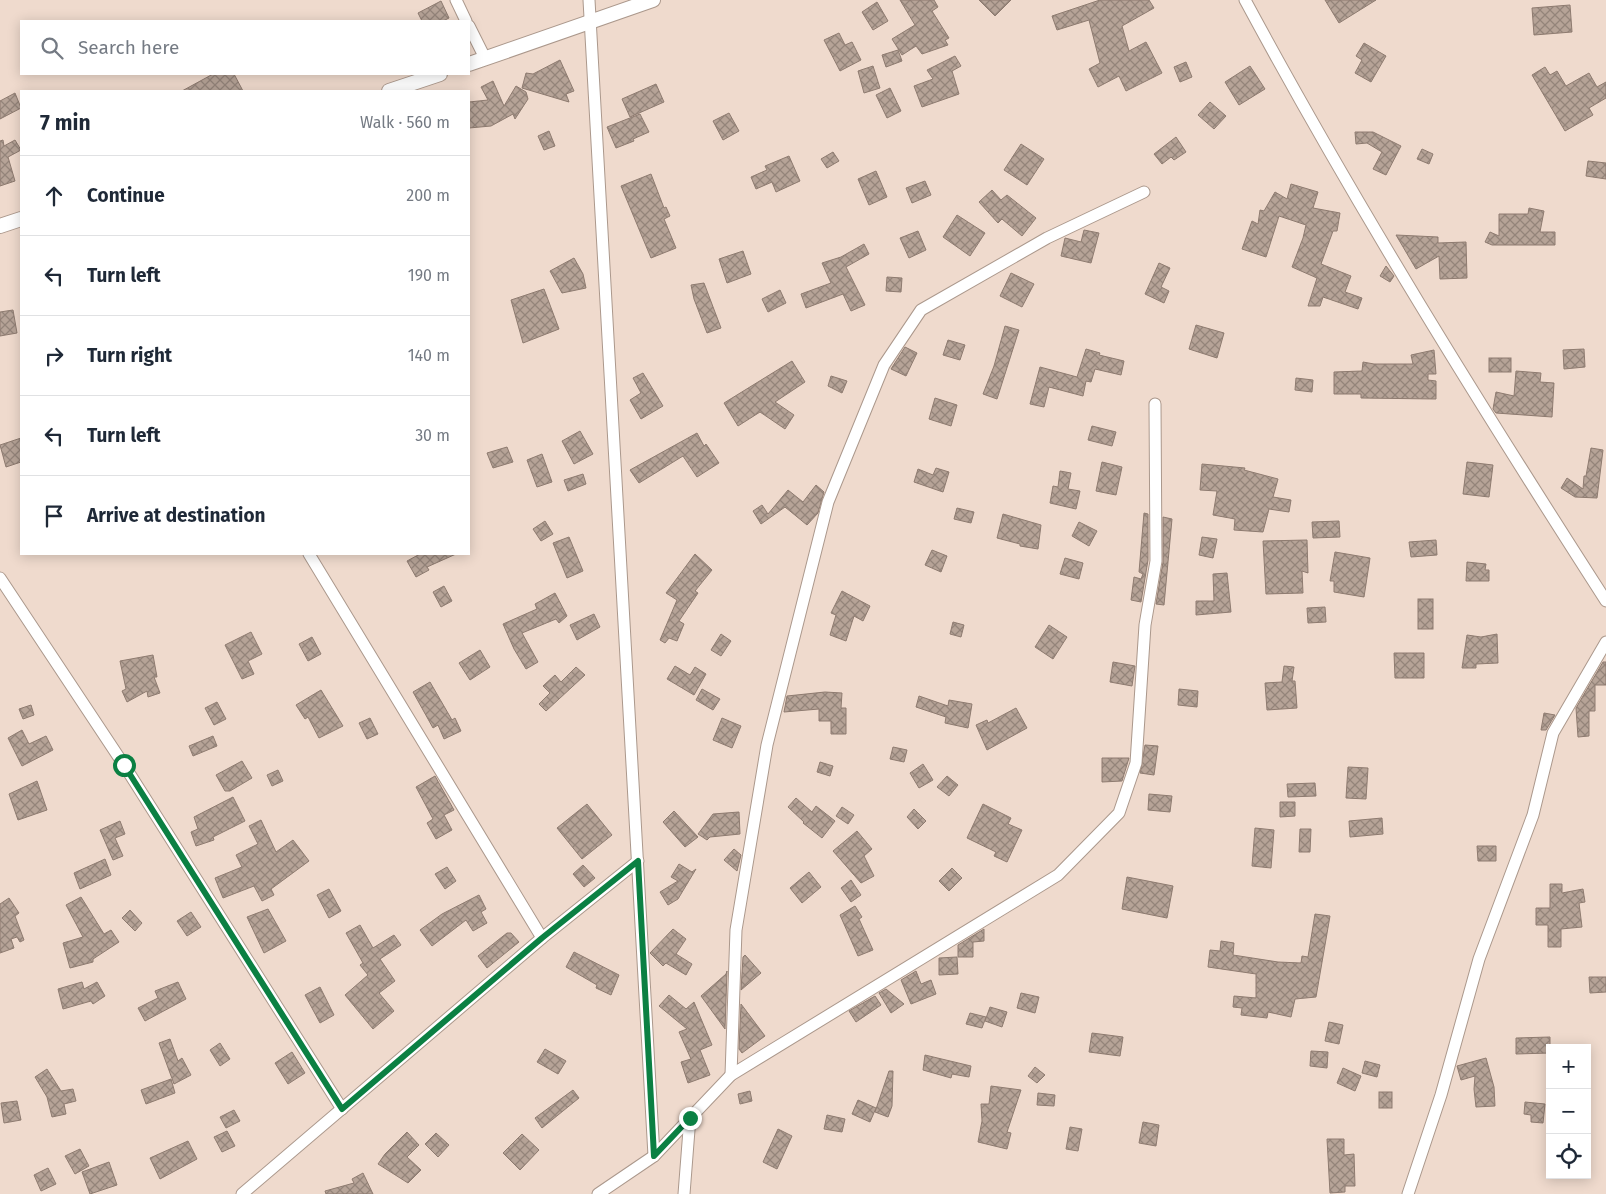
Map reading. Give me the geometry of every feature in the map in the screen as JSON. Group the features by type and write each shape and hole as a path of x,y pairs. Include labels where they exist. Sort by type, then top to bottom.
{"street":[{"path":"456,0 466,20"},
{"path":"589,0 654,1156"},
{"path":"470,64 653,0"},
{"path":"1245,0 1296,94 1432,325 1606,602"},
{"path":"470,28 484,58"},
{"path":"392,90 437,75"},
{"path":"731,1075 736,930 767,745 828,502 884,365 921,310 1047,238 1144,192"},
{"path":"0,226 20,219"},
{"path":"598,1194 654,1156 731,1075 1058,875 1119,813 1136,763 1145,625 1156,561 1155,404"},
{"path":"310,555 542,938"},
{"path":"0,578 124,765 342,1109"},
{"path":"1408,1194 1441,1095 1479,959 1533,815 1553,733 1606,642"},
{"path":"242,1194 542,938 638,861"},
{"path":"684,1194 690,1118"}],"building":[{"path":"900,0 934,0 938,7 932,11 949,38 945,40 948,45 922,54 916,46 902,55 892,39 915,25"},
{"path":"979,0 1011,0 995,16"},
{"path":"1100,0 1149,0 1154,8 1122,26 1129,51 1146,42 1162,73 1126,91 1119,76 1098,87 1089,69 1100,63 1089,20 1057,30 1052,16"},
{"path":"1325,0 1376,0 1339,23"},
{"path":"441,1 449,18 445,20 422,20 418,13"},
{"path":"877,2 888,21 873,30 862,12"},
{"path":"1570,5 1572,32 1534,35 1532,8"},
{"path":"839,33 845,45 852,42 861,60 840,71 824,40"},
{"path":"1364,43 1386,56 1371,82 1355,73 1362,60 1356,56"},
{"path":"898,50 902,61 886,67 882,55"},
{"path":"955,56 961,66 952,71 959,94 922,107 914,86 933,79 927,70"},
{"path":"560,60 574,91 566,94 569,102 522,88 526,73 533,74"},
{"path":"1186,62 1192,77 1180,82 1174,67"},
{"path":"873,66 880,88 864,93 858,71"},
{"path":"1250,66 1265,89 1239,105 1225,82"},
{"path":"1545,67 1550,75 1557,71 1566,86 1589,73 1597,87 1606,82 1606,98 1589,108 1593,115 1565,131 1532,75"},
{"path":"211,75 235,75 242,90 184,90"},
{"path":"493,81 504,106 516,86 526,92 528,99 515,119 513,114 491,126 470,128 470,102 488,100 481,87"},
{"path":"656,84 664,102 630,117 622,99"},
{"path":"890,88 901,111 887,118 876,95"},
{"path":"15,93 20,109 0,119 0,101"},
{"path":"1210,102 1226,116 1214,129 1198,115"},
{"path":"729,113 739,131 723,140 713,121"},
{"path":"640,114 649,132 633,139 634,141 616,148 607,127"},
{"path":"549,131 555,146 544,150 538,136"},
{"path":"1355,132 1373,132 1401,146 1386,175 1373,169 1382,152 1367,143 1356,144"},
{"path":"1176,137 1186,152 1174,160 1171,157 1162,164 1154,154"},
{"path":"3,140 4,146 15,140 20,151 8,157 15,181 0,186 0,141"},
{"path":"1021,144 1044,159 1027,185 1004,170"},
{"path":"1422,149 1433,154 1429,164 1417,159"},
{"path":"833,152 839,161 827,168 821,159"},
{"path":"789,156 800,181 776,192 772,182 756,189 751,177 767,170 765,166"},
{"path":"1588,161 1606,163 1606,179 1586,176"},
{"path":"876,171 887,197 869,205 858,179"},
{"path":"651,174 664,208 666,207 670,216 664,219 676,248 651,258 621,186"},
{"path":"925,181 931,195 912,203 906,188"},
{"path":"1291,184 1318,192 1313,208 1340,213 1337,231 1333,231 1321,264 1351,276 1345,292 1362,298 1358,309 1323,297 1320,306 1308,306 1317,278 1292,267 1306,225 1279,216 1266,257 1242,249 1252,221 1258,224 1260,210 1264,211 1275,192 1287,199"},
{"path":"992,190 1001,200 1007,195 1036,218 1022,236 1002,219 998,223 979,202"},
{"path":"1529,208 1544,211 1540,232 1555,232 1555,245 1492,245 1485,242 1490,232 1499,236 1499,214 1528,214"},
{"path":"957,215 985,233 970,256 943,237"},
{"path":"1084,230 1099,233 1091,263 1061,256 1065,238 1081,242"},
{"path":"918,231 926,250 909,258 900,238"},
{"path":"1396,235 1438,237 1438,243 1466,242 1467,278 1440,279 1439,256 1416,269"},
{"path":"864,244 869,254 846,267 865,305 851,311 843,294 806,308 801,294 831,283 822,263 841,257"},
{"path":"743,251 751,274 727,283 719,259"},
{"path":"574,258 583,274 586,288 562,293 550,271"},
{"path":"1159,263 1170,268 1161,287 1169,291 1164,303 1145,294"},
{"path":"1386,266 1394,276 1390,282 1380,276"},
{"path":"1011,273 1034,284 1022,307 1000,296"},
{"path":"887,277 902,278 901,292 886,291"},
{"path":"704,283 721,328 707,333 694,299 691,285"},
{"path":"544,289 559,329 523,343 511,300"},
{"path":"780,290 786,303 768,312 762,299"},
{"path":"13,310 17,333 0,336 0,312"},
{"path":"1196,325 1224,333 1217,358 1189,349"},
{"path":"1005,326 1019,330 997,399 983,394 994,366"},
{"path":"948,340 965,345 960,360 943,355"},
{"path":"905,347 917,353 906,376 891,369"},
{"path":"1086,349 1100,353 1099,355 1124,361 1121,375 1095,369 1091,382 1086,381 1083,396 1049,387 1044,407 1030,404 1040,367 1077,377"},
{"path":"1584,349 1585,367 1564,369 1563,350"},
{"path":"1434,350 1436,374 1428,374 1428,380 1436,381 1436,399 1361,398 1361,394 1334,394 1334,372 1362,371 1363,362 1374,364 1413,364 1411,355"},
{"path":"1489,358 1511,358 1511,372 1489,372"},
{"path":"792,361 805,382 775,402 794,415 785,429 760,412 738,426 724,403"},
{"path":"1516,371 1541,373 1540,382 1554,383 1552,417 1496,413 1493,409 1496,392 1514,396"},
{"path":"643,373 663,406 641,419 630,400 641,393 633,378"},
{"path":"831,376 847,381 842,393 828,386"},
{"path":"1296,378 1313,380 1312,392 1295,390"},
{"path":"935,398 957,405 951,426 929,419"},
{"path":"1092,426 1116,432 1112,446 1088,440"},
{"path":"580,431 593,454 574,464 562,441"},
{"path":"697,433 704,446 706,444 719,463 697,477 683,456 639,483 630,470"},
{"path":"20,438 20,462 6,467 0,445"},
{"path":"507,447 513,462 493,468 487,453"},
{"path":"1591,448 1603,450 1597,498 1575,497 1561,488 1567,478 1583,489 1584,476 1586,476"},
{"path":"542,454 552,482 537,487 527,460"},
{"path":"1102,462 1122,467 1116,495 1096,491"},
{"path":"1467,462 1493,465 1489,497 1463,494"},
{"path":"1202,464 1245,468 1244,470 1278,479 1273,497 1291,500 1289,512 1269,509 1263,532 1234,530 1235,519 1213,515 1217,491 1200,490"},
{"path":"936,468 949,472 943,492 914,482 918,469 933,475"},
{"path":"1060,471 1071,473 1068,489 1080,491 1076,509 1050,503 1053,486 1058,487"},
{"path":"583,474 586,484 568,491 564,480"},
{"path":"816,485 824,492 818,513 807,525 785,507 761,524 753,511 762,505 768,514 788,490 803,502"},
{"path":"957,508 974,512 971,523 954,519"},
{"path":"1144,513 1148,514 1148,560 1141,602 1131,600 1134,577 1141,579 1143,574 1139,572"},
{"path":"1003,514 1041,525 1038,549 1020,546 1020,544 997,538"},
{"path":"1163,517 1172,519 1164,605 1156,604 1163,562"},
{"path":"545,521 553,534 541,541 533,529"},
{"path":"1339,521 1340,537 1313,538 1312,522"},
{"path":"1079,522 1097,531 1089,546 1072,536"},
{"path":"569,537 583,571 567,578 553,543"},
{"path":"1202,537 1217,539 1213,558 1199,555"},
{"path":"1307,540 1308,573 1302,571 1303,593 1266,594 1263,541"},
{"path":"1436,540 1437,555 1411,557 1409,542"},
{"path":"932,550 947,556 941,572 925,565"},
{"path":"1335,552 1370,558 1364,597 1334,592 1334,581 1330,581"},
{"path":"695,554 712,570 695,591 698,593 679,621 684,624 677,641 669,638 665,643 660,640 677,600 666,593"},
{"path":"418,555 454,555 427,567 429,570 416,577 407,561"},
{"path":"1065,558 1083,563 1079,579 1060,574"},
{"path":"1467,562 1486,564 1485,570 1489,570 1489,581 1466,581"},
{"path":"1227,573 1231,612 1196,615 1196,601 1214,601 1213,574"},
{"path":"444,586 452,601 441,607 433,592"},
{"path":"842,591 870,606 863,621 854,616 846,641 830,635 836,615 831,613"},
{"path":"555,593 567,616 559,623 556,619 522,633 538,662 526,669 514,649 503,624 537,609 535,604"},
{"path":"1418,599 1433,599 1433,629 1418,629"},
{"path":"1325,607 1326,622 1308,623 1307,608"},
{"path":"594,614 600,627 577,640 570,625"},
{"path":"953,622 964,625 961,637 950,634"},
{"path":"1049,625 1067,637 1053,659 1035,647"},
{"path":"251,632 262,654 248,661 254,674 242,679 225,645"},
{"path":"721,634 731,641 721,656 711,650"},
{"path":"1497,634 1498,663 1476,664 1476,668 1462,668 1467,635 1481,637"},
{"path":"312,637 321,654 308,661 299,644"},
{"path":"480,650 490,667 470,680 459,663"},
{"path":"1394,653 1424,653 1424,678 1395,678"},
{"path":"153,655 157,677 154,677 160,693 148,697 147,691 127,702 122,691 126,689 120,661"},
{"path":"1113,662 1135,666 1132,686 1110,682"},
{"path":"1603,662 1606,662 1606,685 1595,685 1595,711 1589,711 1589,736 1578,737 1576,708"},
{"path":"675,666 690,675 695,667 706,674 694,695 667,679"},
{"path":"1284,666 1294,667 1292,681 1295,681 1297,708 1267,710 1265,683 1282,682"},
{"path":"576,667 585,675 546,711 539,704 550,693 543,686 555,675 561,682"},
{"path":"430,682 452,720 455,718 461,731 444,739 438,725 433,728 413,692"},
{"path":"702,689 720,699 713,710 696,700"},
{"path":"1179,689 1198,691 1197,707 1178,705"},
{"path":"321,690 343,726 319,738 308,717 305,719 296,705"},
{"path":"825,692 842,693 841,708 846,708 846,734 831,734 831,721 819,721 819,709 784,712 787,696"},
{"path":"919,696 948,706 949,700 972,704 968,728 945,723 946,717 916,707"},
{"path":"217,702 226,719 214,725 205,708"},
{"path":"31,705 34,715 23,719 19,709"},
{"path":"1016,708 1027,728 987,750 976,725 987,720 988,723"},
{"path":"1544,713 1555,715 1546,730 1541,730"},
{"path":"370,718 378,734 367,739 359,723"},
{"path":"722,718 741,726 732,748 713,740"},
{"path":"22,730 29,744 46,736 53,750 22,766 8,738"},
{"path":"213,736 217,746 193,756 189,746"},
{"path":"1145,745 1158,746 1154,775 1140,773"},
{"path":"893,747 907,750 904,762 890,759"},
{"path":"1102,758 1129,758 1122,781 1102,782"},
{"path":"242,761 252,778 230,791 225,791 216,775"},
{"path":"820,762 833,766 830,776 817,772"},
{"path":"923,764 933,780 919,788 910,773"},
{"path":"1348,767 1368,768 1366,799 1346,798"},
{"path":"278,770 283,781 272,786 267,775"},
{"path":"435,776 454,810 444,815 452,830 436,839 427,823 433,819 416,787"},
{"path":"947,776 958,785 949,796 937,787"},
{"path":"37,781 47,810 18,820 9,794"},
{"path":"1315,783 1316,796 1288,797 1287,784"},
{"path":"1149,794 1172,796 1170,812 1148,810"},
{"path":"233,797 245,821 213,837 214,840 196,846 191,832 198,829 194,817"},
{"path":"796,798 812,812 816,806 835,821 822,838 803,823 788,807"},
{"path":"1280,802 1295,802 1295,816 1280,817"},
{"path":"587,804 612,835 582,859 557,828"},
{"path":"983,804 1011,818 1008,824 1022,830 1007,862 994,856 996,852 967,838"},
{"path":"842,807 854,815 848,824 836,816"},
{"path":"914,809 926,821 918,829 907,817"},
{"path":"674,811 698,837 685,847 663,822"},
{"path":"739,812 740,834 710,837 707,840 698,834 713,814"},
{"path":"1382,818 1383,834 1350,837 1349,821"},
{"path":"261,820 276,852 293,840 309,861 271,889 274,895 262,901 254,886 223,898 215,878 242,867 236,855 258,844 249,826"},
{"path":"120,821 125,834 115,838 123,856 113,860 100,830"},
{"path":"1255,828 1274,830 1271,868 1252,866"},
{"path":"1300,829 1311,829 1310,852 1299,852"},
{"path":"857,831 872,849 864,856 874,876 861,883 833,851"},
{"path":"1477,846 1496,846 1496,861 1478,861"},
{"path":"734,849 741,855 737,871 724,860"},
{"path":"105,859 111,875 80,889 74,873"},
{"path":"679,864 692,872 696,869 678,899 668,905 660,892 678,881 671,877"},
{"path":"583,865 595,878 584,887 573,874"},
{"path":"447,867 456,881 445,889 435,874"},
{"path":"952,868 962,878 949,891 939,881"},
{"path":"809,872 821,887 802,903 790,888"},
{"path":"1127,877 1173,886 1167,918 1122,909"},
{"path":"851,880 861,895 851,902 841,888"},
{"path":"1550,884 1562,884 1562,893 1583,889 1585,902 1579,903 1582,927 1561,929 1561,947 1548,947 1548,925 1536,925 1536,908 1550,908"},
{"path":"329,889 341,911 329,918 317,895"},
{"path":"479,895 486,909 481,912 487,923 473,931 466,920 432,946 420,930 442,914"},
{"path":"81,897 104,934 111,930 119,942 93,959 93,962 70,968 63,943 83,937 66,905"},
{"path":"9,898 19,913 15,916 24,940 20,942 17,937 11,939 14,948 0,953 0,904"},
{"path":"855,906 862,917 859,919 873,950 858,956 840,915"},
{"path":"268,909 286,941 264,953 247,917"},
{"path":"130,910 142,923 135,931 122,918"},
{"path":"191,912 201,927 187,936 177,921"},
{"path":"1315,914 1330,916 1316,997 1295,999 1291,1017 1268,1012 1267,1018 1241,1015 1242,1008 1233,1007 1234,996 1256,998 1256,974 1208,967 1210,950 1220,951 1221,941 1234,943 1233,955 1278,962 1301,963 1302,956 1308,957"},
{"path":"360,925 373,948 394,935 401,945 380,959 395,981 379,993 394,1011 373,1029 345,995 368,975 360,965 363,963 346,933"},
{"path":"673,929 686,939 676,954 692,964 686,975 666,963 663,966 650,953"},
{"path":"984,929 984,941 973,942 973,957 958,957 958,945"},
{"path":"507,933 511,933 519,942 487,968 478,956"},
{"path":"574,952 619,975 611,995 596,988 597,985 566,967"},
{"path":"745,955 761,973 741,990 743,957"},
{"path":"957,957 958,974 939,975 939,958"},
{"path":"727,971 725,1029 701,996"},
{"path":"916,971 921,984 931,980 936,994 911,1004 901,980"},
{"path":"1589,977 1606,977 1606,992 1590,993"},
{"path":"82,982 84,989 97,982 105,996 93,1004 91,1001 63,1009 58,989"},
{"path":"178,982 186,999 145,1021 138,1008 158,998 155,991"},
{"path":"320,987 334,1015 320,1023 305,995"},
{"path":"886,989 904,1004 891,1013 879,993"},
{"path":"1021,993 1039,997 1035,1013 1017,1008"},
{"path":"669,995 686,1009 694,1002 712,1045 700,1050 710,1075 688,1083 681,1062 691,1059 679,1032 687,1029 659,1006"},
{"path":"875,996 881,1005 856,1022 849,1011"},
{"path":"741,1004 765,1036 742,1053 739,1049"},
{"path":"990,1007 1007,1012 1002,1027 985,1021"},
{"path":"970,1013 986,1017 982,1028 966,1024"},
{"path":"1329,1022 1343,1025 1339,1044 1325,1041"},
{"path":"1092,1033 1123,1037 1120,1056 1089,1052"},
{"path":"1550,1037 1550,1044 1546,1044 1546,1053 1516,1054 1516,1038"},
{"path":"170,1039 178,1061 182,1058 191,1075 174,1084 159,1043"},
{"path":"220,1043 230,1059 220,1066 210,1050"},
{"path":"545,1049 566,1061 558,1074 537,1062"},
{"path":"1311,1051 1328,1052 1327,1068 1310,1066"},
{"path":"292,1052 305,1073 288,1084 275,1063"},
{"path":"925,1055 971,1066 969,1077 952,1074 951,1078 923,1070"},
{"path":"1486,1058 1494,1087 1495,1106 1476,1107 1475,1076 1461,1080 1457,1066"},
{"path":"1365,1061 1380,1065 1377,1077 1362,1073"},
{"path":"1035,1067 1045,1075 1037,1083 1028,1076"},
{"path":"1343,1068 1361,1076 1355,1091 1337,1083"},
{"path":"47,1069 61,1091 73,1089 76,1101 64,1104 66,1114 52,1117 47,1097 35,1077"},
{"path":"889,1071 893,1071 892,1106 888,1117 875,1112"},
{"path":"171,1079 175,1093 146,1104 141,1090"},
{"path":"991,1086 1021,1090 1007,1132 1011,1133 1007,1149 978,1142 982,1121 981,1104 989,1104"},
{"path":"573,1090 579,1098 542,1128 535,1118"},
{"path":"750,1091 752,1101 740,1104 738,1094"},
{"path":"1379,1092 1392,1092 1392,1108 1379,1108"},
{"path":"1038,1093 1055,1095 1054,1106 1037,1105"},
{"path":"858,1100 876,1108 870,1122 852,1114"},
{"path":"17,1101 21,1120 4,1123 1,1103"},
{"path":"1525,1102 1545,1104 1543,1123 1531,1122 1531,1115 1524,1114"},
{"path":"234,1110 240,1121 226,1128 220,1117"},
{"path":"827,1115 845,1119 842,1132 824,1129"},
{"path":"1143,1122 1159,1125 1156,1146 1139,1143"},
{"path":"1070,1127 1082,1129 1078,1151 1066,1149"},
{"path":"778,1129 792,1136 777,1169 763,1162"},
{"path":"227,1131 235,1146 222,1152 214,1137"},
{"path":"407,1132 419,1145 407,1157 421,1170 408,1183 378,1164 385,1154"},
{"path":"436,1133 449,1145 438,1157 425,1144"},
{"path":"522,1134 539,1150 520,1170 503,1153"},
{"path":"1327,1139 1344,1139 1344,1155 1354,1154 1355,1186 1345,1186 1345,1192 1330,1193"},
{"path":"188,1141 197,1159 160,1179 150,1158"},
{"path":"80,1149 89,1166 75,1174 65,1156"},
{"path":"109,1162 117,1185 90,1194 82,1172"},
{"path":"48,1168 56,1184 41,1191 34,1175"},
{"path":"363,1173 373,1194 326,1194 325,1191 354,1183 352,1179"}],"route":[{"path":"124,765 342,1109 542,938 638,861 654,1156 690,1118"}]}
